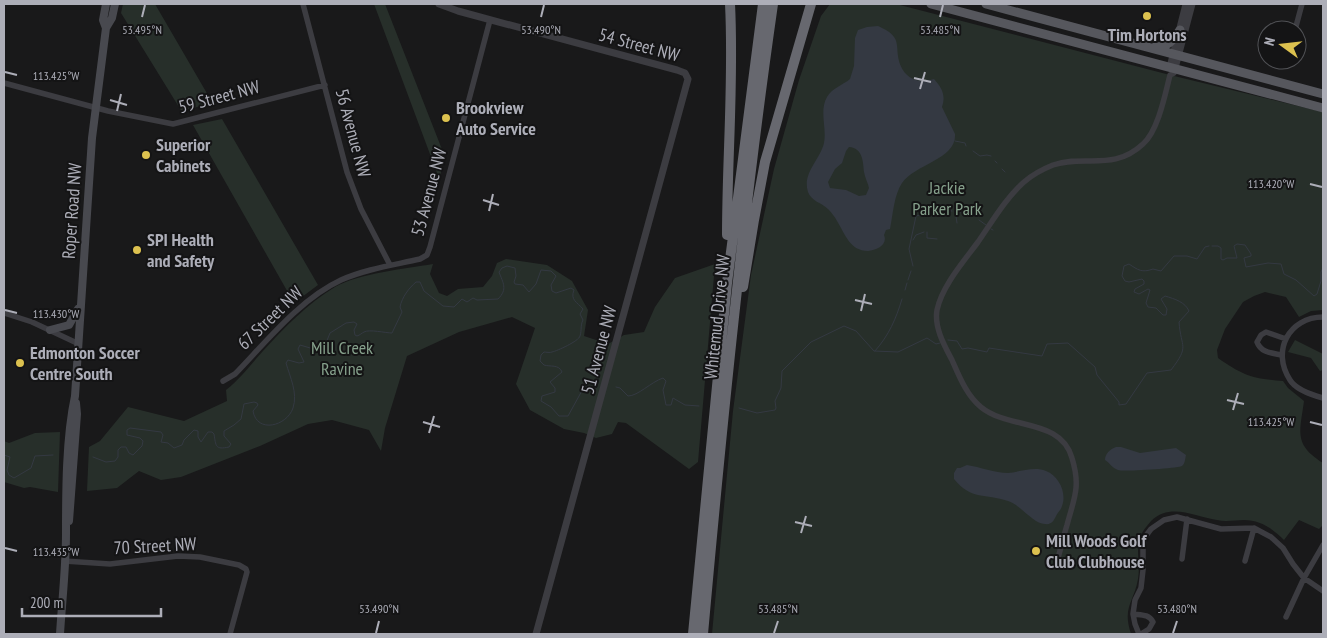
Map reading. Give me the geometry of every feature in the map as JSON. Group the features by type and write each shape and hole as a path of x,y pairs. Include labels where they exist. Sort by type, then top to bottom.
{"highway":[{"name":"Whitemud Drive NW","path":"693,634 727,283 763,4"},
{"name":"Whitemud Drive NW","path":"703,634 726,384 748,189 773,4"},
{"path":"726,384 765,162 811,4"},
{"path":"803,31 816,4"},
{"path":"727,283 730,7"}],"main road":[{"name":"Roper Road NW","path":"106,4 103,20 106,28"},
{"name":"Roper Road NW","path":"60,634 71,414 75,396 95,108 106,28 112,18 115,4"},
{"path":"933,4 955,4"},
{"path":"933,4 1172,70 1323,108"},
{"path":"986,4 1323,94"},
{"path":"1149,47 1168,45 1180,30"},
{"path":"50,330 69,325 81,303"}],"street":[{"name":"56 Avenue NW","path":"303,4 346,172 361,209 390,265"},
{"name":"54 Street NW","path":"439,4 490,20 676,70 686,75"},
{"path":"1176,54 1186,4"},
{"path":"1056,565 1076,488 1076,473 1070,451 1059,436 1005,419 982,408 973,399 948,352 938,328 937,311 944,292 1014,192 1032,176 1054,165 1066,162 1109,161 1122,158 1142,145 1152,131 1192,4"},
{"path":"1298,20 1302,4"},
{"name":"53 Avenue NW","path":"426,255 430,247 490,20"},
{"name":"51 Avenue NW","path":"536,634 688,83 686,75"},
{"name":"59 Street NW","path":"4,83 95,108 173,124 325,85"},
{"name":"67 Street NW","path":"223,381 235,374 309,300 342,280 390,265 420,259 426,255"},
{"path":"4,313 32,322 79,344"},
{"path":"1323,317 1307,319 1296,325 1286,339 1282,355 1284,369 1290,382 1302,390 1323,398"},
{"path":"1282,355 1264,351 1259,348 1257,342 1261,334 1266,332 1286,339"},
{"path":"1133,614 1151,618 1153,622 1149,630 1140,634 1133,614 1135,600 1141,588 1145,538 1151,529 1164,520 1177,517 1221,529 1254,528 1271,537 1283,548 1304,578 1323,590"},
{"path":"1182,558 1187,519"},
{"path":"1245,561 1254,528"},
{"path":"1286,617 1304,578 1323,545"},
{"name":"70 Street NW","path":"64,561 110,564 178,556 200,557 240,565 246,570 246,576 230,634"}],"green space":[{"path":"123,4 155,4 212,102 182,112 121,13"},
{"path":"374,4 385,4 443,152 440,181"},
{"name":"Jackie Parker Park","path":"830,4 896,4 1170,75 1323,112 1323,310 1311,311 1299,317 1286,297 1265,292 1254,296 1243,302 1225,329 1217,350 1218,358 1234,368 1248,375 1283,381 1288,388 1304,401 1300,429 1303,443 1313,456 1323,463 1323,525 1319,529 1299,520 1284,540 1266,526 1250,520 1220,521 1183,512 1167,512 1159,515 1143,531 1138,544 1138,579 1128,611 1131,634 712,634 733,411 751,275 774,169 799,80 821,16"},
{"path":"222,119 318,285 294,303 193,125"},
{"name":"Mill Creek Ravine","path":"506,259 547,265 572,281 588,310 584,336 608,344 624,335 644,332 655,307 675,278 715,264 698,462 689,469 626,423 618,422 612,434 596,438 584,433 564,429 530,410 516,384 535,328 512,317 459,332 407,356 385,428 381,451 369,430 332,420 308,424 260,446 181,477 161,480 139,471 117,488 87,491 89,447 100,441 128,407 184,421 227,401 226,390 271,342 306,308 335,287 369,275 433,264 430,274 439,293 447,296 458,289 483,287 492,276 497,263"},
{"path":"1295,340 1323,354 1323,370 1320,371 1311,358 1288,352"},
{"path":"60,432 58,492 30,487 24,488 4,482 4,441 9,443 35,433"}],"shaded area":[{"path":"878,26 887,30 892,35 896,41 902,69 906,74 915,80 927,81 934,79 937,82 943,95 942,107 955,134 954,143 949,150 908,176 902,183 895,199 890,229 886,230 883,244 878,248 868,251 852,245 826,207 809,195 807,185 809,173 824,143 823,114 825,102 832,91 850,79 854,66 855,38 858,30","holes":["849,147 854,148 860,153 863,160 864,174 869,188 866,195 859,196 846,190 830,188 828,182 835,169 842,163"]},
{"path":"1116,447 1140,453 1176,448 1186,455 1184,464 1179,467 1118,470 1105,460 1108,452"},
{"path":"967,465 1003,473 1032,469 1051,473 1063,491 1062,507 1052,522 1045,524 1036,521 1013,503 973,494 954,479 954,473 957,468"}],"waterway":[{"path":"955,141 965,143 966,146"},
{"path":"973,151 980,156 991,156"},
{"path":"1002,169 1005,172"},
{"path":"913,266 909,249 916,216 934,209"},
{"path":"938,209 952,211"},
{"path":"955,210 957,223"},
{"path":"956,212 968,212"},
{"path":"979,220 986,225"},
{"path":"913,240 916,235 924,232"},
{"path":"927,232 927,238 937,239"},
{"path":"1212,246 1221,248 1221,259 1223,260 1237,258 1234,246 1237,244 1245,245 1251,254 1251,256 1244,258 1246,267 1268,263 1281,264 1284,274 1296,280 1314,296 1317,294 1323,268"},
{"path":"948,340 957,341 962,349 968,348 987,352 989,348 1042,356 1047,344 1068,343 1095,367 1097,375 1119,402 1119,405 1126,404 1147,373 1171,370 1177,362 1183,347 1179,322 1189,311 1182,303 1165,296 1161,299 1167,309 1166,315 1163,315 1156,308 1148,307 1146,303 1150,290 1148,289 1139,294 1134,292 1135,289 1144,284 1144,281 1142,279 1125,281 1122,276 1124,266 1129,264 1140,270 1153,269 1161,271 1174,256 1187,256 1197,259 1205,247 1209,246"},
{"path":"93,457 106,462 115,461 118,457 118,450 121,447 126,447 129,453 133,455 142,446 143,441 140,438 127,435 127,430 130,428 161,432 163,435 161,442 168,443 174,448 182,445 184,440 194,430 198,431 198,437 201,442 208,432 212,432 217,446 221,448 229,447 231,444 224,436 224,431 241,419 244,404 257,403 258,405 253,411 260,423 266,425 279,423 290,414 295,397 286,363 288,360 299,363 304,362 298,349 300,345 317,350 326,343 330,333 346,323 354,322 357,324 354,330 357,336 370,331 392,333 402,312 400,307 402,300 416,282 420,282 424,291 443,306 454,307 462,299 467,302 473,298 477,300 498,299 504,289 499,272 507,266 515,268 515,284 523,285 529,292 536,284 541,270 551,271 556,276 551,285 552,291 556,293 571,288 574,290 573,296 576,303 583,309 580,314 583,320 579,338 563,348 544,352 541,355 540,361 544,365 557,367 562,372 550,382 555,388 555,392 542,396 541,401 551,407 559,416 568,416 584,387 592,387"},
{"path":"908,280 911,271"},
{"path":"905,290 907,283"},
{"path":"875,351 892,326 902,299"},
{"path":"739,408 757,413 775,410 775,401 781,388 782,371 811,342 844,326 856,331 874,351 898,352 927,338 936,344 940,343"},
{"path":"616,387 620,388 628,396 663,378 666,381 663,390 666,405 671,405 673,398 685,405 699,406"},
{"path":"4,455 10,457 7,470 9,475 14,478 31,468 35,456 53,455"}],"place":[{"name":"Tim Hortons","path":"1147,16"},
{"name":"Brookview Auto Service","path":"446,118"},
{"name":"Superior Cabinets","path":"146,155"},
{"name":"SPI Health and Safety","path":"137,250"},
{"name":"Edmonton Soccer Centre South","path":"20,363"},
{"name":"Mill Woods Golf Club Clubhouse","path":"1036,551"}]}
